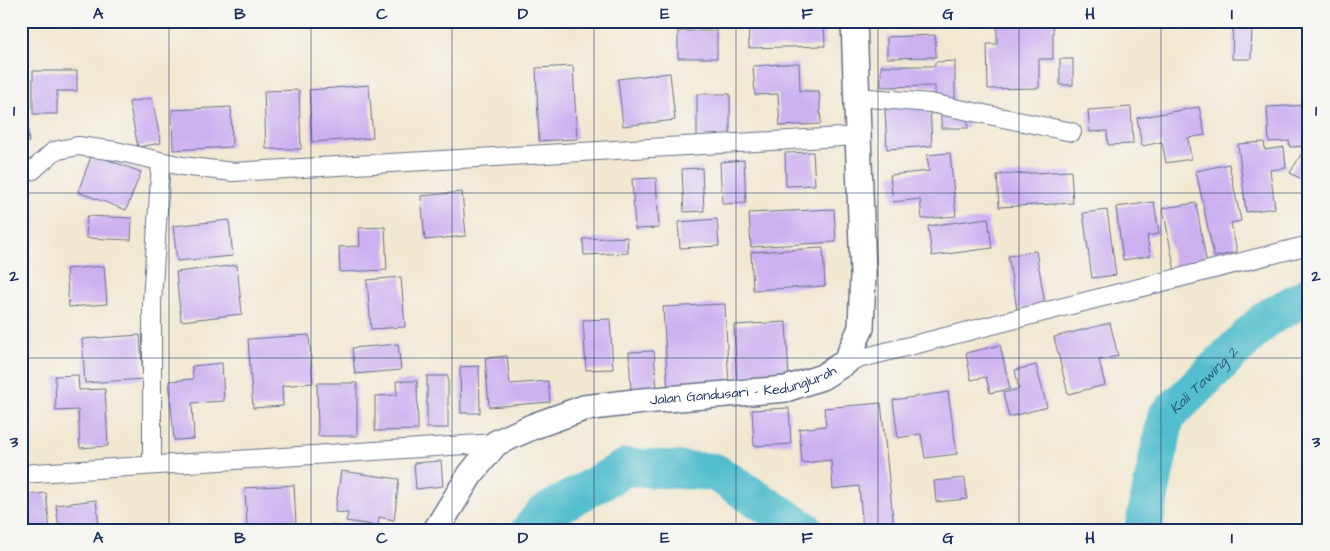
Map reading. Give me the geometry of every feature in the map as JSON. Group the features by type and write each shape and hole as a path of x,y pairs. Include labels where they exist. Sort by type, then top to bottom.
{"street":[{"name":"Jalan Gandusari - Kedunglurah","path":"436,530 470,475 496,443 584,408 786,389 822,378 846,362 861,328 863,274 854,21"},
{"path":"857,97 930,104 1072,132"},
{"path":"21,173 33,170 54,151 78,146 116,151 161,162 233,172 859,136"},
{"path":"152,465 152,302 161,162"},
{"path":"846,362 1309,245"},
{"path":"21,474 496,443"}],"building":[{"path":"824,21 825,46 749,48 748,22"},
{"path":"997,21 1053,21 1053,59 1039,59 1039,88 988,89 987,44 997,44"},
{"path":"1233,25 1252,25 1251,59 1232,59"},
{"path":"678,31 717,31 717,58 678,58"},
{"path":"935,35 936,57 887,58 887,37"},
{"path":"21,51 29,142 21,142"},
{"path":"1309,54 1309,85 1307,85 1304,55"},
{"path":"1060,59 1073,59 1073,85 1060,85"},
{"path":"955,61 955,102 935,102 935,86 881,87 881,66 935,66 935,62"},
{"path":"799,63 800,91 819,91 821,124 780,126 778,94 755,95 753,66"},
{"path":"573,66 577,139 539,141 536,68"},
{"path":"33,71 77,71 77,91 57,91 57,114 33,114"},
{"path":"670,73 675,120 623,126 618,79"},
{"path":"369,85 373,138 312,142 309,90"},
{"path":"299,90 301,149 266,149 264,91"},
{"path":"697,94 730,94 730,137 697,137"},
{"path":"152,98 161,143 138,147 129,102"},
{"path":"1309,105 1309,146 1290,147 1289,141 1269,142 1267,107"},
{"path":"930,106 932,146 887,149 885,109"},
{"path":"231,107 232,147 173,150 172,110"},
{"path":"1131,107 1133,144 1108,145 1107,131 1090,132 1088,110"},
{"path":"1199,107 1205,135 1188,138 1191,159 1166,163 1162,142 1142,146 1137,118"},
{"path":"941,113 968,113 968,128 941,128"},
{"path":"1264,142 1265,150 1284,147 1286,168 1270,170 1275,208 1246,212 1238,144"},
{"path":"1303,151 1309,152 1309,183 1290,173"},
{"path":"813,152 815,185 786,186 785,153"},
{"path":"950,153 956,216 922,219 920,199 893,202 890,175 929,171 927,155"},
{"path":"92,154 141,172 126,210 78,192"},
{"path":"744,160 746,203 722,204 720,162"},
{"path":"1229,164 1241,221 1231,223 1237,252 1214,257 1196,171"},
{"path":"702,168 704,211 684,212 682,169"},
{"path":"1071,171 1073,203 999,207 997,175"},
{"path":"656,178 659,228 635,229 632,179"},
{"path":"462,192 466,236 425,240 421,196"},
{"path":"1154,202 1159,234 1147,236 1150,256 1123,260 1116,207"},
{"path":"1196,203 1208,271 1176,277 1163,208"},
{"path":"834,209 836,242 751,247 749,213"},
{"path":"1107,210 1116,275 1092,278 1083,213"},
{"path":"87,216 132,218 131,240 86,238"},
{"path":"988,218 992,248 932,256 928,226"},
{"path":"717,219 719,246 680,248 678,222"},
{"path":"229,220 233,256 177,261 173,226"},
{"path":"385,227 387,270 340,272 339,247 360,246 359,228"},
{"path":"627,237 628,253 584,255 583,239"},
{"path":"823,248 825,286 753,290 751,252"},
{"path":"1036,251 1045,304 1017,309 1008,256"},
{"path":"237,265 242,314 181,321 176,272"},
{"path":"104,266 107,304 69,307 66,269"},
{"path":"401,277 405,327 371,329 367,280"},
{"path":"725,304 729,389 668,392 663,307"},
{"path":"610,319 613,369 586,370 583,320"},
{"path":"786,322 789,379 737,382 734,325"},
{"path":"1110,323 1118,356 1099,360 1105,385 1068,394 1054,337"},
{"path":"140,335 143,379 85,383 82,339"},
{"path":"309,335 313,383 282,386 283,406 253,408 248,339"},
{"path":"398,344 401,370 355,374 352,348"},
{"path":"1000,345 1010,389 990,393 986,377 971,380 966,353"},
{"path":"654,351 657,391 631,392 629,352"},
{"path":"507,356 510,384 548,381 550,402 489,407 485,358"},
{"path":"222,363 224,401 192,403 194,439 174,440 169,381 193,379 192,366"},
{"path":"1036,365 1047,407 1009,417 1003,393 1019,389 1015,370"},
{"path":"479,366 480,413 461,413 460,367"},
{"path":"78,375 79,390 105,389 108,446 80,448 78,410 56,411 55,376"},
{"path":"427,376 448,376 448,428 427,428"},
{"path":"396,381 417,381 418,430 375,431 375,396 397,395"},
{"path":"317,383 357,383 357,436 318,436"},
{"path":"948,392 957,454 925,458 921,434 898,438 893,400"},
{"path":"881,403 894,528 863,530 859,486 833,489 831,460 802,463 799,429 826,426 824,408"},
{"path":"789,408 791,444 754,446 752,410"},
{"path":"441,461 443,486 416,489 414,463"},
{"path":"341,471 399,479 394,520 379,517 378,526 346,521 348,513 335,512"},
{"path":"965,478 967,499 936,502 934,481"},
{"path":"294,485 296,525 247,527 245,488"},
{"path":"46,493 50,530 21,530 21,516 28,516 26,495"},
{"path":"96,500 99,525 85,527 85,530 59,530 56,505"},
{"path":"330,525 350,529 350,530 330,530"}],"waterway":[{"name":"Kali Tawing 2","path":"1143,530 1166,417 1266,319 1309,295"},
{"name":"Kali Tawing 2","path":"530,530 543,514 627,467 715,472 805,530"}]}
